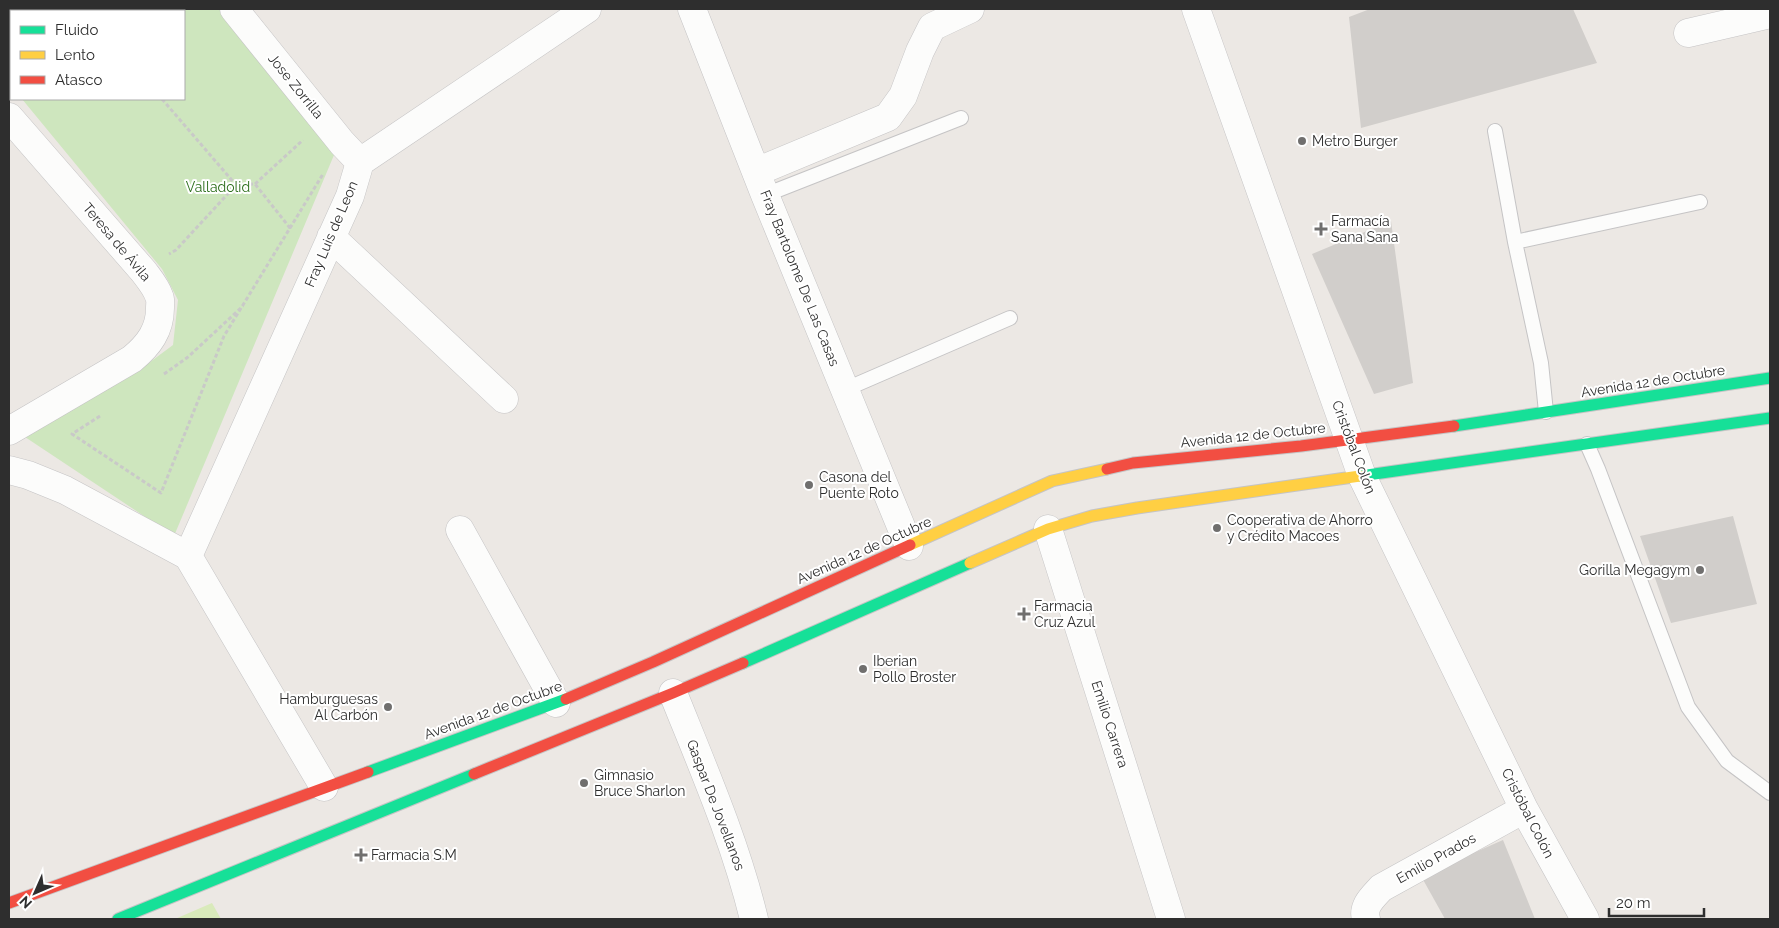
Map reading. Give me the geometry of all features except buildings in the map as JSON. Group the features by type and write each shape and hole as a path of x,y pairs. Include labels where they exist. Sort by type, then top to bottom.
{"main road":[{"name":"Avenida 12 de Octubre","path":"9,903 556,703 653,662 1052,481 1133,463 1408,433 1770,378"},
{"path":"118,919 673,693 1048,530 1092,516 1136,508 1770,418"}],"street":[{"name":"Jose Zorrilla","path":"234,9 342,143 360,162"},
{"name":"Fray Luis de Leon","path":"188,556 350,196 360,162 587,9"},
{"name":"Fray Bartolome De Las Casas","path":"692,9 908,546"},
{"path":"761,184 888,117 903,96 920,51 932,27 970,9"},
{"name":"Cristóbal Colón","path":"1196,9 1362,476 1524,809 1585,919"},
{"path":"1688,33 1770,14"},
{"name":"Teresa de Ávila","path":"9,117 144,272 160,299 160,316 155,334 145,348 132,359 9,431"},
{"path":"331,237 504,399"},
{"path":"9,470 28,475 65,490 188,556 324,787"},
{"path":"460,530 556,703"},
{"name":"Emilio Carrera","path":"1048,530 1171,919"},
{"name":"Gaspar De Jovellanos","path":"673,693 730,834 745,881 754,919"},
{"name":"Emilio Prados","path":"1366,919 1364,914 1368,902 1381,888 1524,809"}],"lane":[{"path":"761,184 961,118"},
{"path":"1495,131 1515,242 1541,363 1546,412"},
{"path":"1515,242 1700,202"},
{"path":"846,389 1010,318"},
{"path":"1587,444 1688,707 1727,760 1770,792"}],"path":[{"path":"163,100 236,185"},
{"path":"105,412 72,434 161,493 224,336 324,171"},
{"path":"144,272 176,250 236,185 256,184 290,228"},
{"path":"163,374 188,358 243,306"}],"green space":[{"name":"Valladolid","path":"222,9 334,155 174,536 25,437 142,368 173,345 178,300 162,269 23,100 185,100 185,10 93,10"},
{"path":"10,46 10,84 9,83"},
{"path":"212,903 221,919 175,919"}],"traffic: fast":[{"path":"1454,426 1770,378"},
{"path":"1360,476 1770,418"},
{"path":"743,663 970,563"},
{"path":"368,772 566,699"},
{"path":"118,919 474,774"}],"traffic: slow":[{"path":"910,545 1052,481 1107,469"},
{"path":"970,563 1048,529 1092,516 1360,476"}],"traffic: jam":[{"path":"1107,469 1133,463 1301,446 1454,426"},
{"path":"566,699 653,662 910,545"},
{"path":"474,774 743,663"},
{"path":"9,903 368,772"}],"place":[{"name":"Metro Burger","path":"1302,141"},
{"name":"Farmacía Sana Sana","path":"1321,229"},
{"name":"Casona del Puente Roto","path":"809,485"},
{"name":"Cooperativa de Ahorro y Crédito Macoes","path":"1217,528"},
{"name":"Gorilla Megagym","path":"1700,570"},
{"name":"Farmacia Cruz Azul","path":"1024,614"},
{"name":"Iberian Pollo Broster","path":"863,669"},
{"name":"Hamburguesas Al Carbón","path":"388,707"},
{"name":"Gimnasio Bruce Sharlon","path":"584,783"},
{"name":"Farmacia S.M","path":"361,855"}]}
